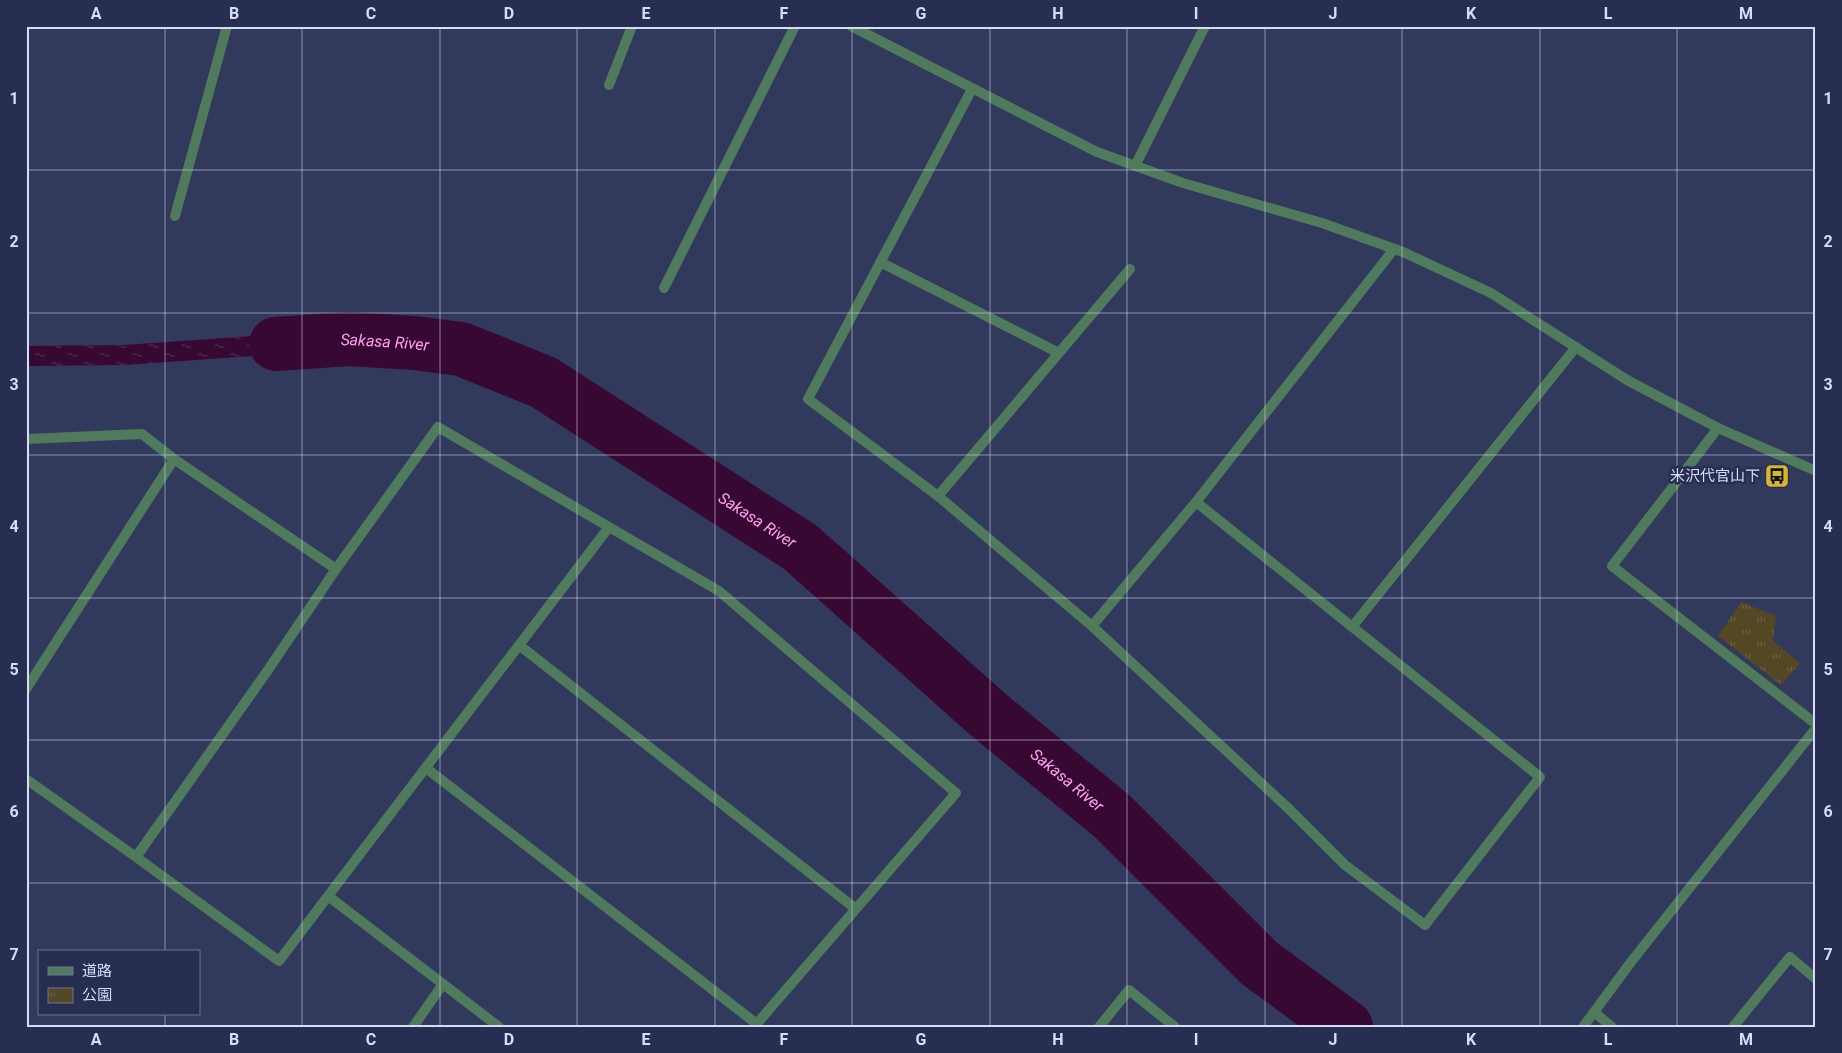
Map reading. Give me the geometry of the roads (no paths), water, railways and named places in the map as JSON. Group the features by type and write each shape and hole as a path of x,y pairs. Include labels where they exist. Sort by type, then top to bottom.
{"street":[{"path":"174,216 227,26"},
{"path":"609,85 632,26"},
{"path":"664,288 795,26"},
{"path":"851,26 1097,152 1183,183 1322,223 1394,249 1491,293 1627,380 1718,428 1816,471"},
{"path":"1135,166 1205,26"},
{"path":"972,89 808,399 938,496 1092,626 1282,803 1345,866 1425,925 1540,777 1196,502"},
{"path":"1092,626 1196,502 1394,249"},
{"path":"880,262 1059,353"},
{"path":"938,496 1130,269"},
{"path":"1352,627 1576,347"},
{"path":"136,857 268,670 336,569 438,427 719,591 956,792 756,1025 426,768"},
{"path":"1718,428 1612,566 1816,724"},
{"path":"26,439 142,434 336,569"},
{"path":"26,689 174,458"},
{"path":"26,779 279,962 609,527"},
{"path":"519,645 856,909"},
{"path":"1583,1027 1631,962 1816,728"},
{"path":"328,896 499,1027"},
{"path":"1733,1027 1790,957 1816,979"},
{"path":"413,1027 442,984"},
{"path":"1098,1027 1129,990 1175,1027"},
{"path":"1594,1012 1612,1027"}],"water":[{"path":"350,329 349,349 125,365 26,366 26,346 124,345"}],"waterway":[{"name":"Sakasa River","path":"276,344 349,339 414,343 461,349 543,382 800,547 991,717 1112,816 1259,963 1346,1027"}],"place":[{"name":"米沢代官山下","path":"1777,476"}]}
